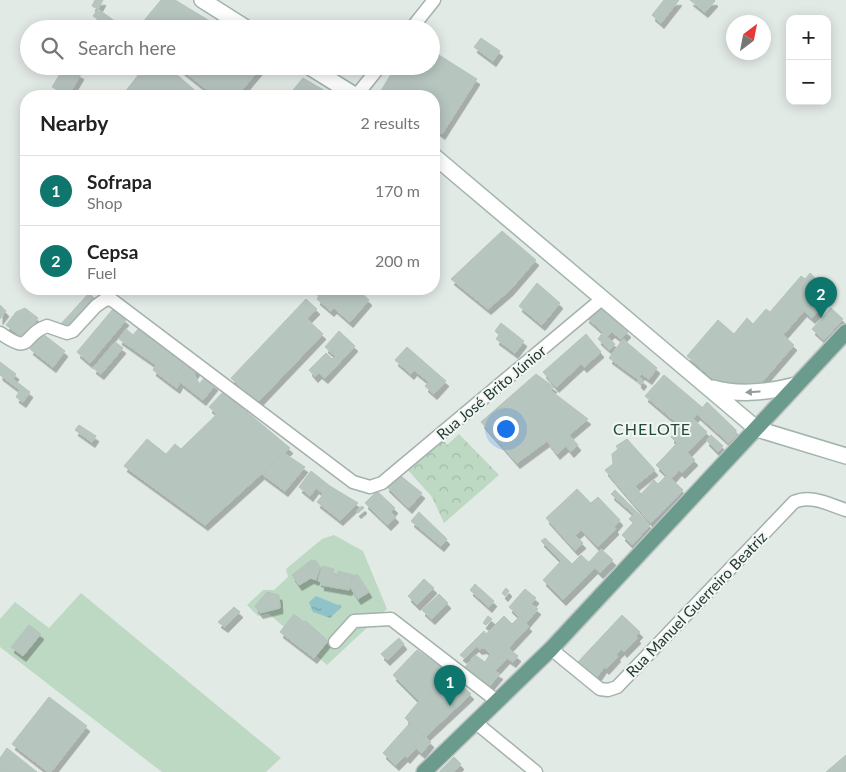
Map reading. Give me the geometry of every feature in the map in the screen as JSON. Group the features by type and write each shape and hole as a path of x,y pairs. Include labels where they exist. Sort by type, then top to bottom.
{"main road":[{"path":"424,772 551,649 846,332"}],"street":[{"path":"202,0 234,20"},
{"path":"418,20 434,0"},
{"path":"322,75 346,90"},
{"path":"361,90 373,75"},
{"path":"440,161 710,387 757,429 846,456"},
{"name":"Rua José Brito Júnior","path":"0,333 16,344 24,344 41,328 47,326 67,333 73,331 100,302 106,299 112,300 353,482 370,487 378,484 603,298"},
{"path":"710,387 727,392 746,393 774,391 796,385"},
{"name":"Rua Manuel Guerreiro Beatriz","path":"551,649 600,689 608,690 617,687 794,502 802,498 811,499 846,510"},
{"path":"335,642 354,621 391,619 497,701"},
{"path":"475,722 536,772"}],"green space":[{"path":"459,434 499,475 444,523 432,497 406,468 442,438 447,445"},
{"path":"334,535 363,551 387,609 327,665 268,613 258,616 247,605 263,590 274,590 288,577 286,569 322,539"},
{"path":"81,593 281,758 266,772 162,772 0,647 0,619 15,602 49,628"}],"water":[{"path":"316,596 338,605 340,604 342,607 330,618 313,612 309,602"}],"building":[{"path":"95,0 103,0 98,9 92,6"},
{"path":"161,0 175,0 208,20 144,20"},
{"path":"664,0 679,0 661,23 652,15"},
{"path":"690,0 714,0 715,1 705,12"},
{"path":"98,9 113,20 99,20 93,16"},
{"path":"481,38 500,51 493,61 474,47"},
{"path":"440,56 477,79 442,134 440,132 440,90 381,90 391,75 440,75"},
{"path":"59,75 80,75 72,90 57,90 52,87"},
{"path":"138,75 177,75 194,90 127,90"},
{"path":"188,75 254,75 242,90 207,90"},
{"path":"303,78 324,90 293,90"},
{"path":"502,231 536,260 510,290 488,309 451,279"},
{"path":"810,273 828,290 815,305 820,310 812,318 804,311 783,335 794,345 762,382 719,384 687,356 718,320 734,334 747,318 753,324 766,309 770,312 801,276 805,279"},
{"path":"537,283 560,303 542,325 519,306"},
{"path":"87,295 91,295 94,298 67,329 60,325"},
{"path":"319,295 363,295 369,300 350,322 334,308 331,311 317,299"},
{"path":"306,299 317,309 307,319 323,334 257,403 231,378"},
{"path":"0,305 6,311 0,319"},
{"path":"597,305 628,332 621,339 612,332 607,337 615,344 610,350 598,339 603,332 586,317"},
{"path":"25,308 38,318 23,338 6,325 16,312"},
{"path":"831,308 843,319 824,340 812,329"},
{"path":"113,309 126,320 90,363 77,352"},
{"path":"501,323 524,341 515,353 496,339 499,335 495,331"},
{"path":"126,329 133,335 138,329 185,363 170,383 153,370 156,365 119,339"},
{"path":"339,331 355,346 341,361 325,347"},
{"path":"43,334 65,351 53,367 30,349"},
{"path":"586,334 601,352 584,367 581,364 556,387 543,372"},
{"path":"623,339 657,368 649,379 642,374 639,377 644,381 641,385 638,382 639,380 609,358"},
{"path":"115,342 123,348 101,374 93,368"},
{"path":"407,347 446,381 434,394 425,386 429,382 414,370 411,374 395,360"},
{"path":"326,353 332,359 335,356 341,361 325,378 319,373 315,377 309,370"},
{"path":"0,362 16,374 13,379 30,392 23,402 16,397 20,390 0,375"},
{"path":"185,363 197,370 194,374 199,384 205,377 215,385 203,400 180,382 177,388 170,383"},
{"path":"536,374 554,387 550,390 588,419 569,435 578,445 571,452 566,446 557,454 547,441 517,463 481,422"},
{"path":"664,375 703,408 684,429 645,396"},
{"path":"223,392 290,448 205,525 124,466 147,439 166,454 175,444 181,449 217,414 209,407"},
{"path":"707,402 736,430 736,435 729,443 697,414"},
{"path":"693,419 707,432 687,453 671,437 681,426 684,429"},
{"path":"79,425 96,436 92,442 75,430"},
{"path":"711,435 723,446 718,452 706,440"},
{"path":"627,439 655,470 635,486 641,494 633,503 605,470 613,464 612,454 618,449 616,446"},
{"path":"677,443 695,460 682,473 665,456"},
{"path":"284,453 305,467 285,491 262,474"},
{"path":"665,456 679,470 671,479 656,465"},
{"path":"311,471 330,486 324,494 316,488 310,496 299,487"},
{"path":"397,473 422,493 409,508 386,486"},
{"path":"667,475 683,490 651,523 633,503 654,480 658,484"},
{"path":"330,486 358,503 340,520 317,502"},
{"path":"577,489 616,529 598,547 559,506"},
{"path":"615,490 650,525 632,545 622,535 633,523 629,519 634,514 611,494"},
{"path":"377,491 395,508 391,512 396,517 388,525 365,503"},
{"path":"598,497 620,520 614,527 591,503"},
{"path":"362,506 364,508 358,513 356,511"},
{"path":"559,506 581,530 575,535 583,543 575,550 546,518"},
{"path":"419,512 447,539 441,546 411,521"},
{"path":"545,538 572,564 581,555 595,568 563,600 543,580 561,561 541,541"},
{"path":"601,549 613,560 600,573 589,562"},
{"path":"311,560 316,561 320,567 316,580 311,578 299,585 292,575"},
{"path":"322,566 334,569 333,573 338,574 338,571 353,575 349,590 321,585 322,582 318,581"},
{"path":"357,574 369,592 358,599 350,587 352,577"},
{"path":"424,579 434,588 417,605 408,596"},
{"path":"475,584 494,601 489,607 470,590"},
{"path":"506,588 509,591 505,596 502,593"},
{"path":"525,589 536,598 531,604 538,609 526,623 509,607"},
{"path":"267,592 279,595 280,608 260,613 255,606"},
{"path":"439,594 448,603 432,619 422,610"},
{"path":"234,607 240,612 225,627 218,622"},
{"path":"294,614 304,622 306,621 328,641 314,658 280,632"},
{"path":"622,615 640,632 636,636 638,638 624,652 622,649 616,655 618,656 606,669 604,667 597,677 593,674 591,676 577,663"},
{"path":"488,616 492,619 486,625 483,623"},
{"path":"504,616 512,624 519,617 529,626 497,660 484,648 495,637 489,631"},
{"path":"29,625 41,634 23,656 11,647"},
{"path":"484,631 486,634 489,631 495,637 484,648 479,649 476,646 464,658 460,655"},
{"path":"399,638 404,644 387,660 381,654"},
{"path":"508,648 518,656 513,662 507,658 495,671 500,674 486,690 462,671 475,655 485,662 490,654 497,660"},
{"path":"417,650 444,669 471,694 425,737 405,718 419,701 393,675"},
{"path":"49,697 87,726 51,772 48,772 12,744"},
{"path":"410,723 431,742 422,753 400,734"},
{"path":"400,734 416,748 407,758 405,756 396,765 383,753"},
{"path":"7,748 37,772 0,772 0,758"},
{"path":"846,755 846,772 826,772"},
{"path":"454,757 461,764 454,772 439,772"}],"place":[{"name":"Cepsa","path":"821,318"},
{"name":"Sofrapa","path":"450,706"}],"district":[{"name":"CHELOTE","path":"652,428"}]}
